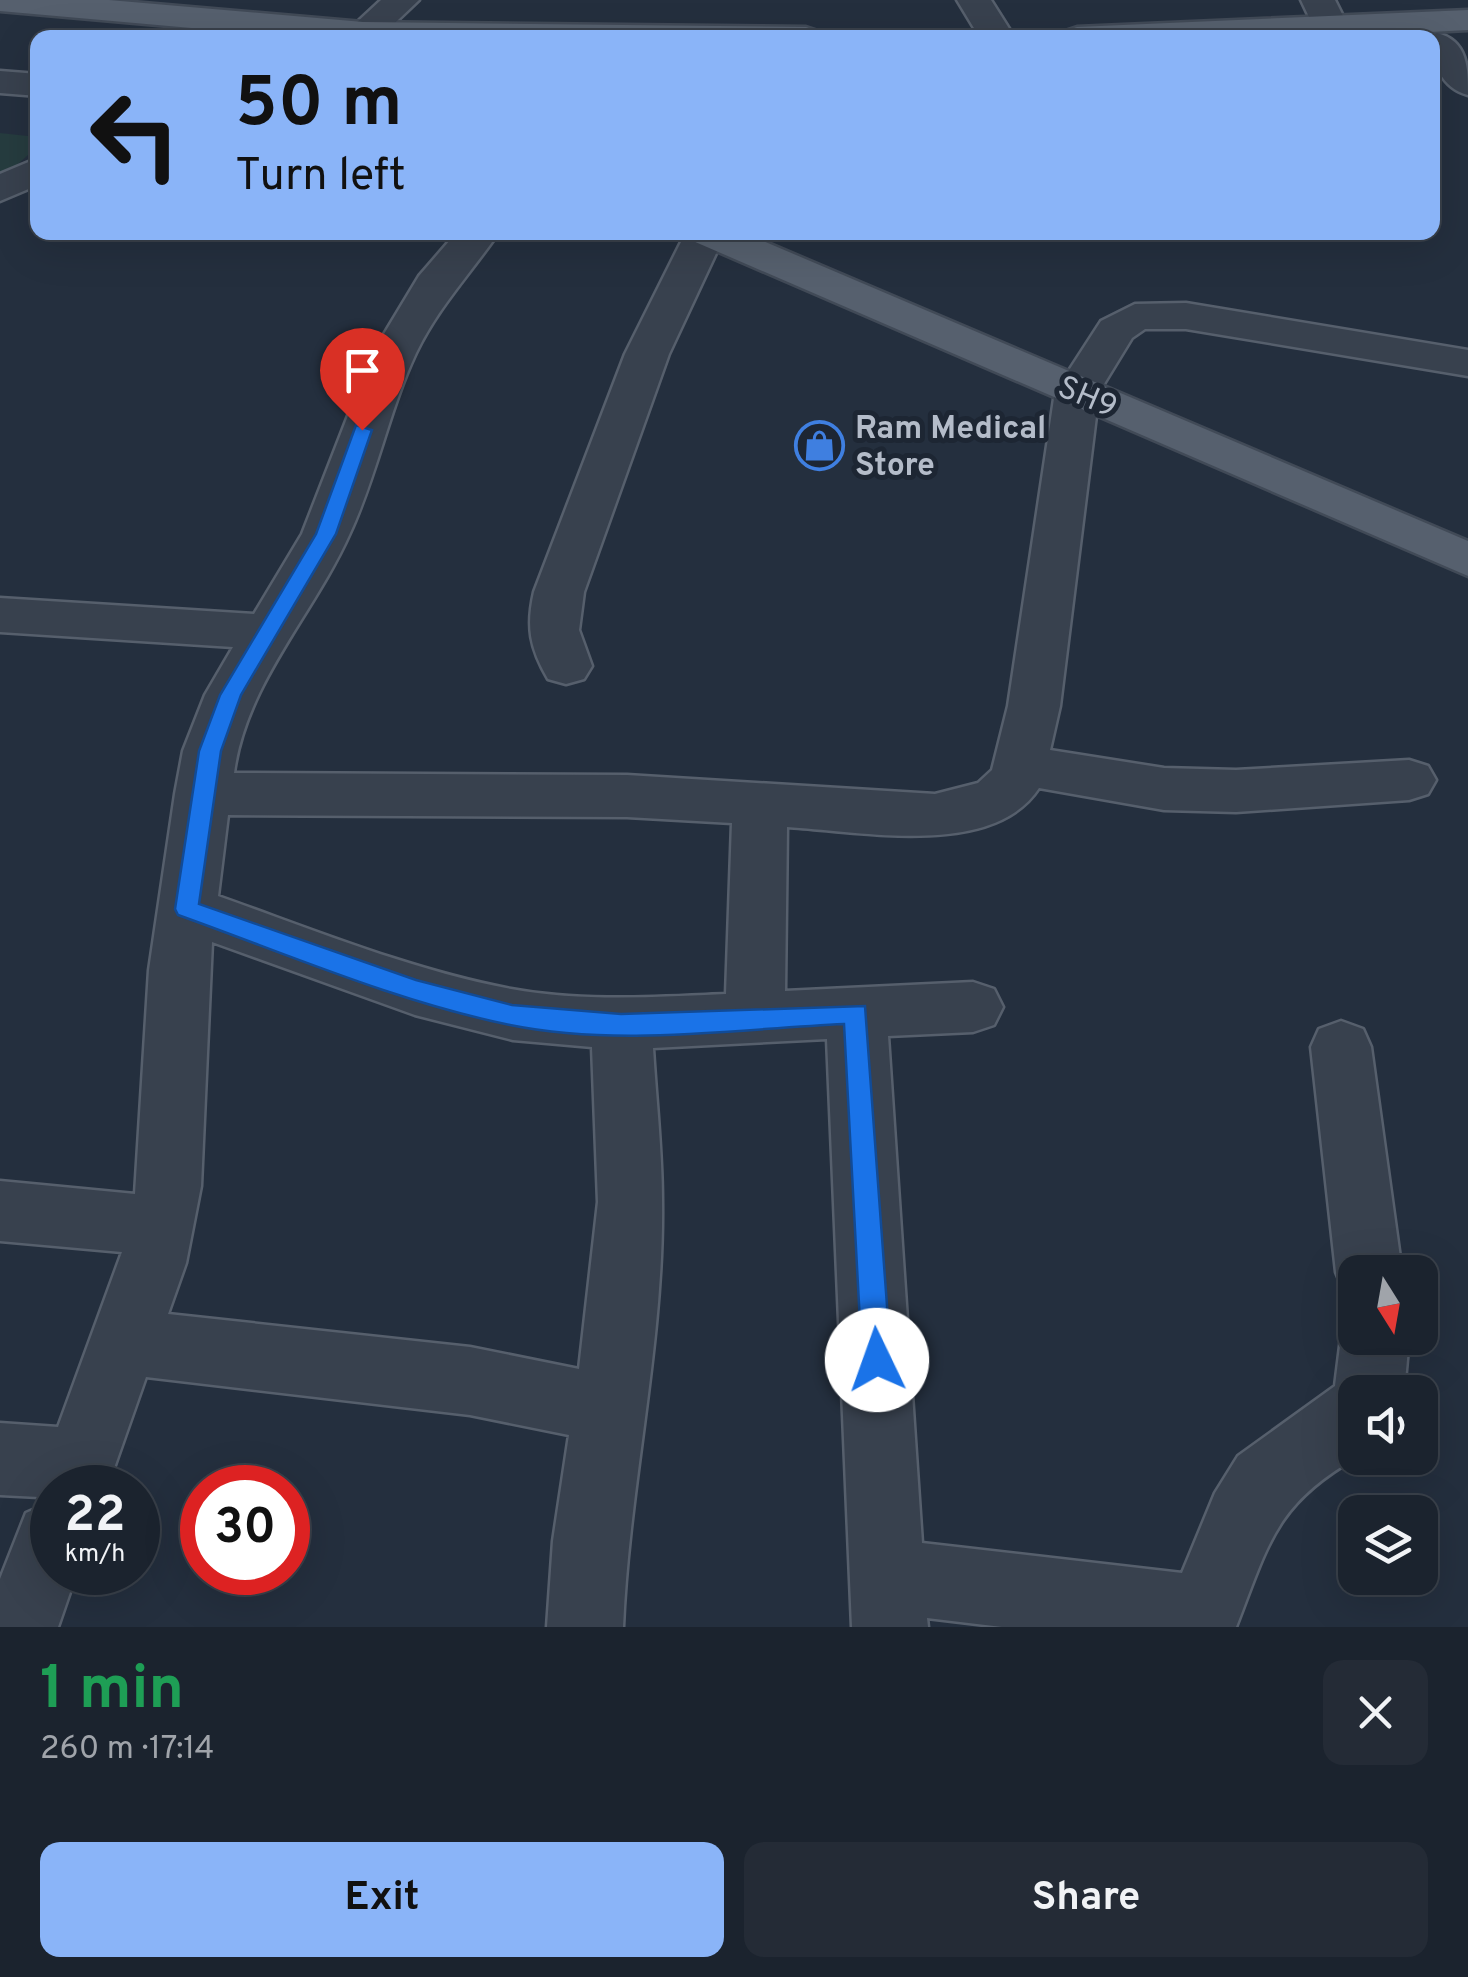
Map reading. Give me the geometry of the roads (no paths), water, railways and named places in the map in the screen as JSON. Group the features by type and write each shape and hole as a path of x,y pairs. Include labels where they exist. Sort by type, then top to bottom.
{"main road":[{"path":"0,1 307,30"},
{"path":"1202,30 1329,22 1468,20"},
{"path":"0,24 60,30"},
{"name":"SH9","path":"725,240 1468,560"}],"street":[{"path":"366,30 402,0"},
{"path":"974,0 993,30"},
{"path":"1446,43 1468,84"},
{"path":"0,82 30,84"},
{"path":"0,189 30,173"},
{"path":"0,205 30,206"},
{"path":"80,1465 153,1263 170,1186 178,990 210,751 230,695 326,534 394,354 434,285 472,240"},
{"path":"566,666 554,646 551,628 559,592 647,354 702,240"},
{"path":"202,794 628,796 935,815 968,810 997,798 1018,779 1034,706 1078,392 1116,330 1135,318 1156,315 1468,363"},
{"path":"0,615 266,632"},
{"path":"1021,764 1164,789 1236,791 1409,780"},
{"path":"755,1018 760,804"},
{"path":"187,909 415,990 512,1015 621,1024 973,1007"},
{"path":"856,1013 889,1602 1199,1620 1241,1519 1263,1481 1302,1449 1338,1429"},
{"path":"585,1627 607,1409 621,1320 630,1202 621,1024"},
{"path":"1341,1047 1368,1255"},
{"path":"0,1211 161,1226"},
{"path":"124,1342 470,1381 607,1409"},
{"path":"0,1459 30,1466"},
{"path":"20,1627 32,1595"}],"place":[{"name":"Ram Medical Store","path":"820,445"}]}
